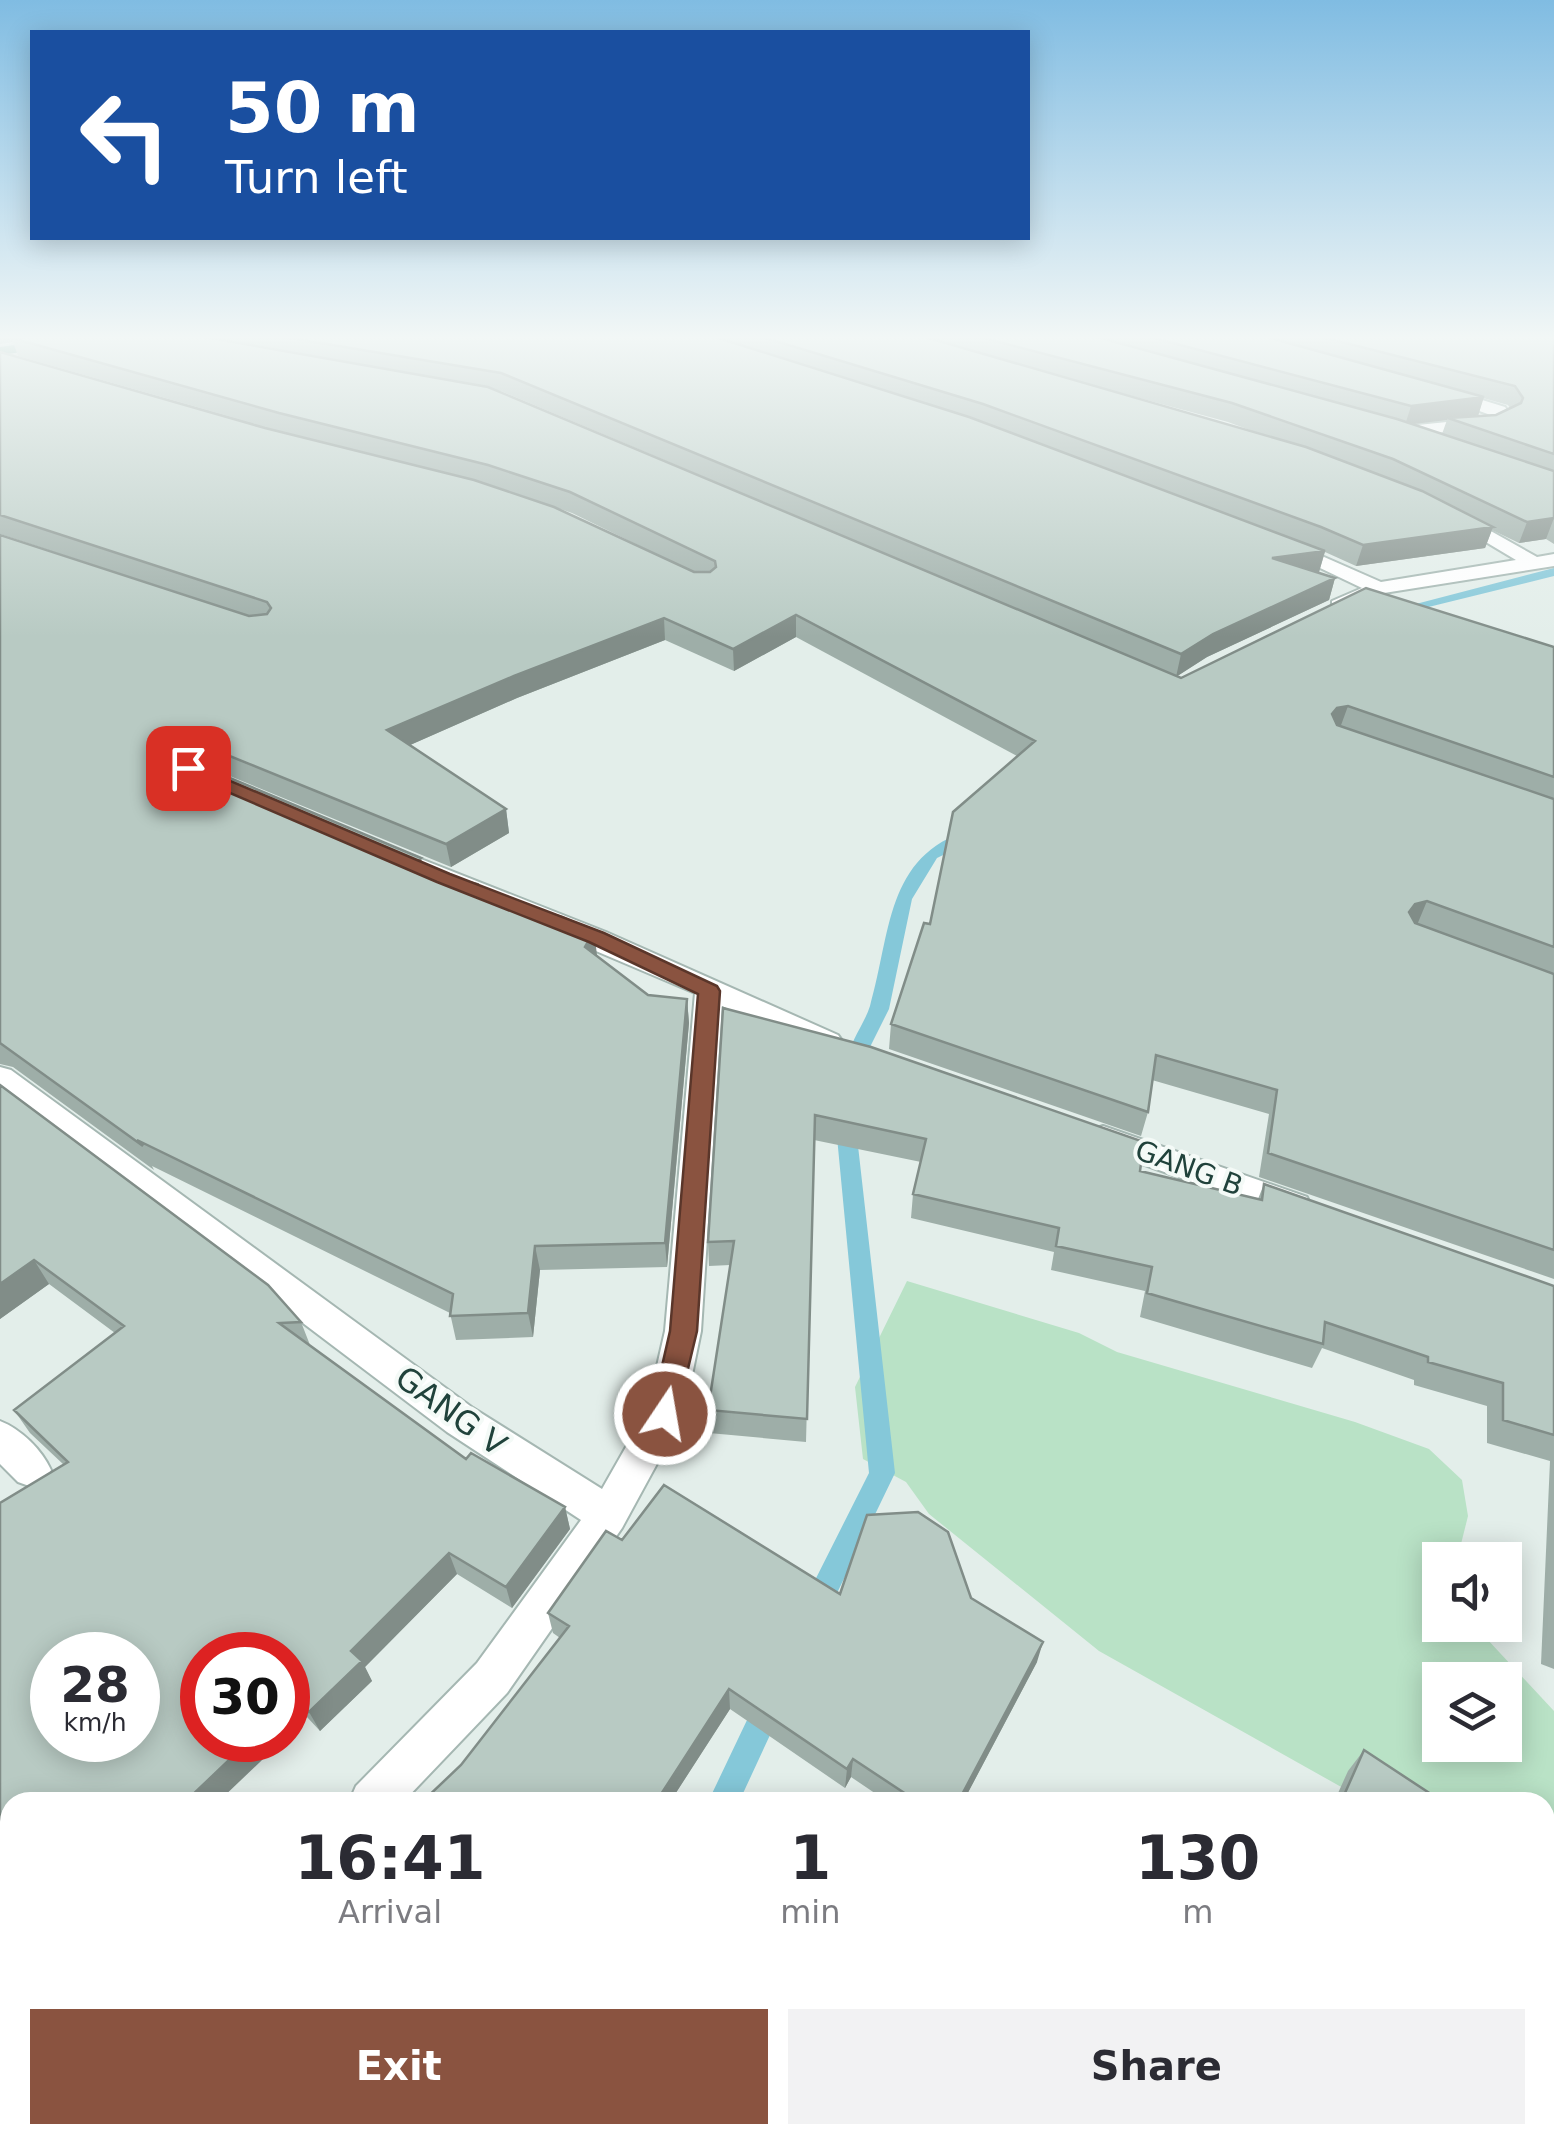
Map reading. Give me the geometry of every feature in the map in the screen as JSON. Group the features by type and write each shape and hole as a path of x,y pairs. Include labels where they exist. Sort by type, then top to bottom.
{"street":[{"path":"1415,437 1444,446"},
{"path":"1444,511 1544,562"},
{"path":"1272,542 1379,588"},
{"path":"1324,612 1379,588 1544,562"},
{"path":"370,847 596,938 826,1041 862,1052"},
{"path":"382,1792 492,1678 608,1515 665,1414 684,1331 709,991"},
{"name":"GANG V","path":"0,1078 460,1420 608,1515"},
{"name":"GANG B","path":"1067,1125 1329,1218"},
{"path":"0,1438 32,1470"}],"green space":[{"path":"907,1281 1079,1333 1117,1352 1355,1422 1429,1449 1462,1480 1468,1516 1462,1542 1422,1542 1422,1642 1490,1642 1508,1662 1422,1662 1422,1762 1522,1762 1522,1677 1554,1711 1554,1792 1350,1792 1099,1651 929,1514 906,1482 863,1459 855,1387"}],"building":[{"path":"0,437 301,437 474,480 554,507 694,572 710,572 716,567 715,561 570,492 488,465 376,437 607,437 1181,678 1366,588 1554,647 1554,777 1348,706 1337,708 1332,714 1337,725 1554,799 1554,947 1427,901 1415,904 1409,912 1415,923 1554,974 1554,1250 1268,1153 1277,1090 1156,1055 1148,1112 891,1024 924,923 930,924 953,812 1035,741 796,615 733,649 664,618 387,730 506,809 446,844 178,735 164,744 170,753 421,858 405,867 477,884 471,891 562,917 594,931 585,947 648,995 687,999 665,1243 535,1246 528,1313 450,1316 453,1294 137,1140 143,1146 0,1043 0,535 249,616 267,614 271,608 267,602 0,515"},
{"path":"656,437 1022,437 1325,551 1272,558 1335,578 1213,634 1181,654"},
{"path":"1074,437 1272,437 1422,491 1493,527 1363,545"},
{"path":"1330,437 1452,437 1554,471 1554,518 1527,522 1393,459"},
{"path":"1504,437 1554,437 1554,454"},
{"path":"723,1008 871,1047 1144,1142 1140,1171 1262,1200 1264,1184 1554,1286 1554,1435 1503,1420 1503,1383 1428,1362 1428,1357 1325,1322 1323,1344 1147,1293 1152,1267 1056,1246 1059,1228 913,1194 926,1139 815,1115 807,1419 708,1410 734,1241 708,1242"},
{"path":"0,1085 268,1285 301,1322 279,1323 466,1459 471,1453 565,1507 506,1587 449,1553 351,1651 362,1661 310,1711 310,1632 180,1632 180,1762 227,1762 195,1792 0,1792 0,1503 68,1462 14,1410 124,1326 34,1260 0,1284"},
{"path":"664,1485 840,1594 867,1515 918,1512 948,1532 971,1598 1043,1642 963,1792 903,1792 853,1759 847,1769 729,1689 662,1792 433,1792 461,1765 569,1626 548,1613 606,1531 622,1540"},
{"path":"1364,1750 1428,1792 1345,1792"}],"waterway":[{"path":"1396,611 1554,572"},
{"path":"857,1072 860,1047 879,1009 903,899 931,855 970,835"},
{"path":"815,1608 882,1473 847,1137 850,1120"},
{"path":"728,1792 768,1707"}],"route":[{"path":"188,768 444,878 596,938 709,991 684,1331 665,1414"}]}
